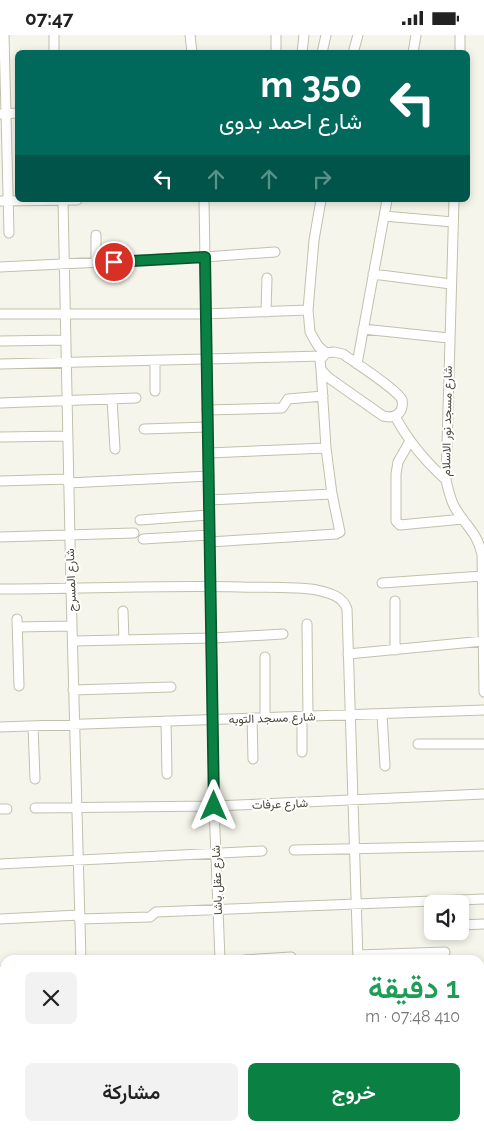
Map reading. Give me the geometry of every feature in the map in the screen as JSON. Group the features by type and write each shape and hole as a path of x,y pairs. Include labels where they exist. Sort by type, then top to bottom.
{"street":[{"path":"4,35 4,201 9,233"},
{"path":"54,35 54,50"},
{"path":"190,35 192,50"},
{"path":"276,35 276,50"},
{"path":"302,50 304,35"},
{"path":"323,50 326,35"},
{"path":"355,50 358,35"},
{"path":"414,50 416,35"},
{"path":"460,35 460,50"},
{"name":"شارع المسرح","path":"63,202 66,401 81,955"},
{"name":"شارع عقل باشا","path":"204,202 213,638 214,806 220,955"},
{"path":"321,202 314,240 308,310 310,332 324,354"},
{"path":"357,364 387,202"},
{"name":"شارع مسجد نور الاسلام","path":"454,202 446,480 449,494 479,542 482,555 484,692"},
{"path":"384,216 453,222"},
{"path":"96,235 96,263"},
{"path":"0,267 65,265 275,252"},
{"path":"373,274 451,284"},
{"path":"266,311 267,278"},
{"path":"0,314 205,314 308,310"},
{"path":"363,329 449,338"},
{"path":"0,341 66,340"},
{"path":"0,364 155,361 334,352 343,355 357,364 399,396 402,401 400,413 395,416 383,416 329,378 321,370"},
{"path":"143,539 336,535 340,530 332,494 326,448 320,366 324,354"},
{"path":"155,361 155,391"},
{"path":"207,411 282,408 288,399 323,396"},
{"path":"0,403 136,398"},
{"path":"112,399 115,449"},
{"path":"395,416 410,441 426,461 446,480"},
{"path":"144,429 208,427"},
{"path":"0,437 67,436"},
{"path":"410,441 398,462 396,474 396,521 400,525 463,519"},
{"path":"208,453 326,448"},
{"path":"1,481 68,481 209,476"},
{"path":"209,500 332,494"},
{"path":"140,520 210,515"},
{"path":"0,537 134,533"},
{"path":"382,583 482,576"},
{"path":"0,589 211,586 308,589 332,594 345,603 347,609 358,955"},
{"path":"395,601 395,650"},
{"path":"123,611 124,640"},
{"path":"19,686 17,623 72,626"},
{"path":"302,752 305,717 307,624"},
{"path":"73,641 213,638 283,634"},
{"path":"348,654 484,641"},
{"path":"265,657 265,718"},
{"path":"73,691 171,687"},
{"name":"شارع مسجد التوبه","path":"0,727 484,709"},
{"path":"382,714 385,766"},
{"path":"252,719 253,759"},
{"path":"166,721 167,774"},
{"path":"33,726 35,779"},
{"path":"418,744 484,744"},
{"name":"شارع عرفات","path":"35,809 214,806 484,794"},
{"path":"294,850 484,846"},
{"path":"0,865 262,851"},
{"path":"0,919 150,917 156,912 484,899"},
{"path":"469,924 484,923"},
{"path":"402,955 445,952"}],"route":[{"path":"114,262 205,257 213,638 214,806"}]}
